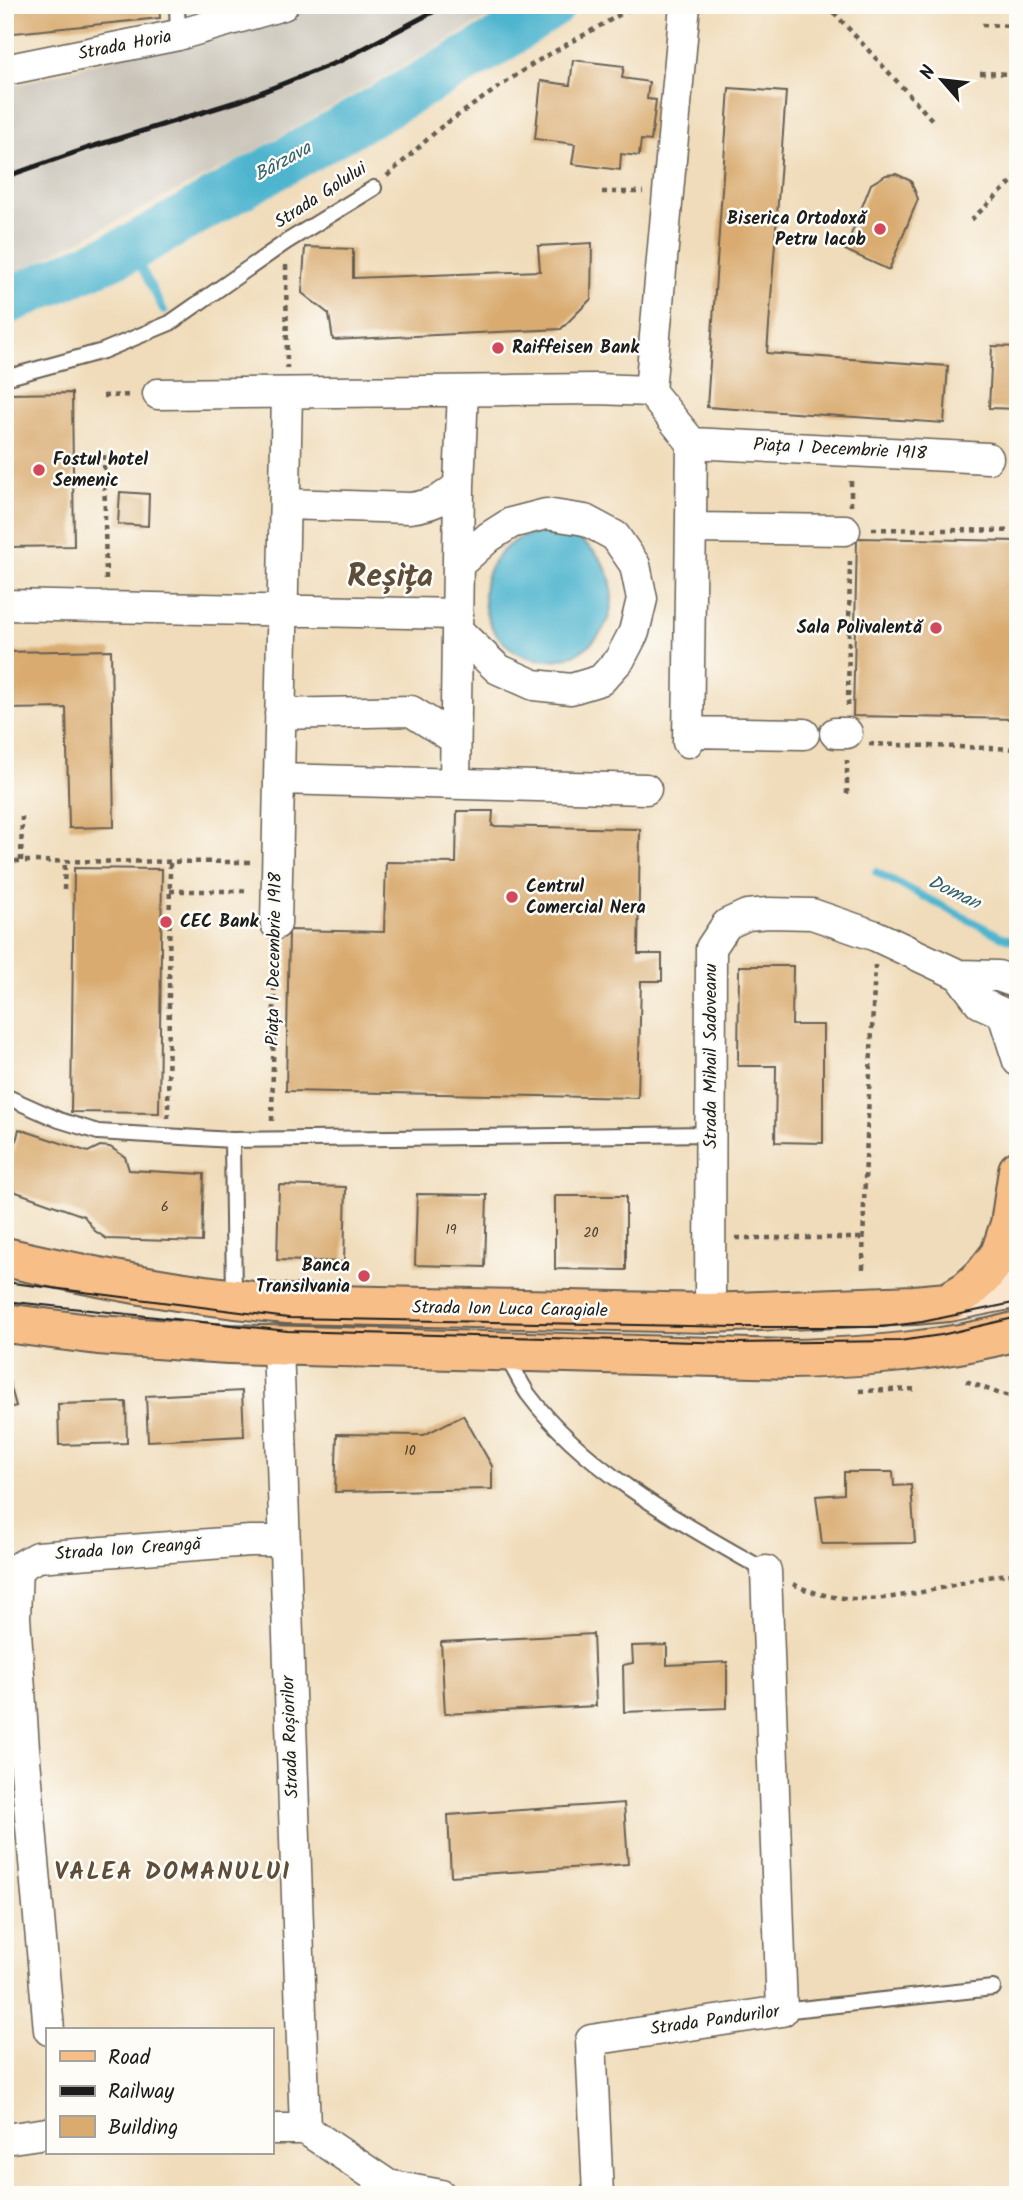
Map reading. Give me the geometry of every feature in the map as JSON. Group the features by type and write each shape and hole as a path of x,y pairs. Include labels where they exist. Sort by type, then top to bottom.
{"main road":[{"path":"948,1302 968,1290 1000,1254 1010,1224 1018,1170"},
{"name":"Strada Ion Luca Caragiale","path":"5,1257 89,1276 234,1299 288,1304 710,1313 914,1305 948,1302 1018,1287"},
{"path":"5,1323 97,1335 278,1345 791,1359 857,1374 1018,1346"},
{"path":"857,1374 940,1348 1018,1331"}],"street":[{"name":"Strada Horia","path":"5,70 178,35 283,5"},
{"path":"685,5 650,391 692,443 689,737 829,735"},
{"path":"158,394 597,389 650,391"},
{"path":"454,783 463,391"},
{"name":"Piața 1 Decembrie 1918","path":"275,924 287,393"},
{"name":"Piața 1 Decembrie 1918","path":"692,443 988,458"},
{"path":"285,504 430,506 445,498 459,485"},
{"path":"5,605 282,610 458,623 498,668 534,685 571,689 600,680 620,659 634,632 642,599 635,565 615,536 585,520 546,514 511,523 489,537 460,564"},
{"path":"691,528 848,529"},
{"path":"642,599 690,600"},
{"path":"280,714 411,711 455,739"},
{"path":"279,779 646,789"},
{"name":"Strada Mihail Sadoveanu","path":"710,1313 712,948 727,924 747,915 813,914 876,936 959,975 998,975 1018,983"},
{"name":"Strada Mihail Sadoveanu","path":"959,975 980,1003 1010,1017 1018,1061"},
{"name":"Strada Roșiorilor","path":"278,1345 305,2129"},
{"name":"Strada Ion Creangă","path":"49,2028 24,1748 16,1617 17,1568 37,1557 250,1541 285,1541"},
{"path":"766,1571 782,2011"},
{"name":"Strada Pandurilor","path":"598,2195 591,2040 782,2011"},
{"path":"273,2129 305,2129 388,2185 441,2195"},
{"path":"5,2139 46,2133"}],"lane":[{"path":"177,5 178,35"},
{"name":"Strada Golului","path":"5,378 103,351 170,323 286,242 374,188"},
{"path":"5,1096 59,1120 98,1132 232,1140 710,1134"},
{"path":"232,1140 234,1299"},
{"path":"503,1351 528,1393 578,1447 630,1489 697,1532 766,1571"},
{"name":"Strada Pandurilor","path":"782,2011 993,1988"}],"path":[{"name":"Strada Golului","path":"374,188 440,127 534,63 637,5"},
{"path":"827,5 935,123"},
{"path":"982,25 1018,26"},
{"path":"979,73 1018,74"},
{"path":"971,220 1018,176"},
{"path":"602,192 668,193"},
{"path":"286,242 287,393"},
{"path":"846,794 829,735 848,529 852,451"},
{"path":"104,454 107,607"},
{"path":"848,529 1018,531"},
{"path":"829,735 1018,749"},
{"path":"21,861 22,817"},
{"path":"5,861 277,862"},
{"path":"64,890 65,861"},
{"path":"168,1136 170,862"},
{"path":"170,891 276,892"},
{"name":"Piața 1 Decembrie 1918","path":"272,1139 275,924"},
{"path":"863,1269 876,936"},
{"path":"758,1238 863,1238"},
{"path":"857,1374 919,1389"},
{"path":"966,1381 1000,1394 1018,1397"},
{"path":"766,1571 813,1594 870,1601 932,1590 997,1574 1018,1574"}],"shaded area":[{"path":"308,5 509,5 236,161 5,278 5,88"}],"water":[{"path":"548,532 573,537 593,551 607,571 612,596 607,621 593,641 573,655 548,660 523,655 503,641 489,621 484,596 489,571 503,551 523,537"}],"building":[{"path":"5,5 159,5 160,18 5,34"},
{"path":"1010,5 1018,5 1018,16 1010,16"},
{"path":"573,60 624,66 622,78 649,82 647,99 656,100 651,141 641,140 639,156 621,154 620,170 572,164 575,144 535,139 541,81 570,85"},
{"path":"729,88 786,92 767,353 948,366 944,423 707,407"},
{"name":"Biserica Ortodoxă Petru Iacob","path":"896,174 911,181 918,199 889,270 845,250 871,184 886,175"},
{"path":"592,243 591,299 561,329 333,340 329,314 302,293 305,247 353,249 353,278 540,271 538,246"},
{"path":"992,346 1018,347 1018,409 989,408"},
{"name":"Fostul hotel Semenic","path":"72,393 74,546 5,547 5,394"},
{"path":"120,492 149,494 148,526 118,524"},
{"name":"Sala Polivalentă","path":"857,538 1018,541 1018,719 853,716"},
{"path":"111,650 114,827 69,828 66,708 5,709 5,652"},
{"path":"457,811 493,811 492,826 640,829 638,954 662,954 662,981 641,981 638,1098 286,1091 289,930 384,932 386,862 456,863"},
{"path":"74,868 162,869 159,1113 71,1112"},
{"path":"739,966 793,966 792,1025 823,1025 823,1143 775,1142 776,1066 738,1066"},
{"path":"19,1129 88,1152 100,1146 110,1147 125,1157 129,1170 204,1174 202,1242 107,1239 95,1231 84,1216 5,1188"},
{"path":"279,1185 346,1187 344,1262 277,1260"},
{"path":"417,1194 487,1195 485,1267 415,1265"},
{"path":"555,1196 626,1196 626,1270 555,1269"},
{"path":"5,1366 16,1406 5,1409"},
{"path":"242,1391 244,1436 148,1441 146,1396"},
{"path":"126,1402 127,1443 59,1445 58,1404"},
{"path":"463,1415 492,1466 492,1489 335,1492 337,1434 424,1435"},
{"path":"844,1472 893,1472 894,1486 911,1485 915,1543 822,1544 816,1496 844,1494"},
{"path":"593,1634 596,1706 445,1714 441,1642"},
{"path":"667,1645 667,1665 727,1662 727,1708 624,1712 623,1665 633,1663 632,1646"},
{"path":"624,1803 628,1864 451,1876 448,1815"}],"waterway":[{"name":"Bârzava","path":"5,302 131,248 492,45 552,5"},
{"name":"Doman","path":"131,248 164,311"},
{"name":"Doman","path":"876,872 1000,936 1018,942"}],"tram line":[{"path":"5,1282 288,1318 736,1327 883,1327 922,1322 1018,1302"},
{"path":"5,1301 288,1331 735,1343 899,1341 941,1335 1018,1317"}],"railway":[{"path":"5,177 242,100 340,61 446,5"}],"place":[{"name":"Biserica Ortodoxă Petru Iacob","path":"880,229"},
{"name":"Raiffeisen Bank","path":"498,348"},
{"name":"Fostul hotel Semenic","path":"39,470"},
{"name":"Sala Polivalentă","path":"936,628"},
{"name":"Centrul Comercial Nera","path":"512,897"},
{"name":"CEC Bank","path":"166,922"},
{"name":"Banca Transilvania","path":"364,1276"}],"district":[{"name":"Reșița","path":"390,577"},
{"name":"VALEA DOMANULUI","path":"173,1872"}]}
